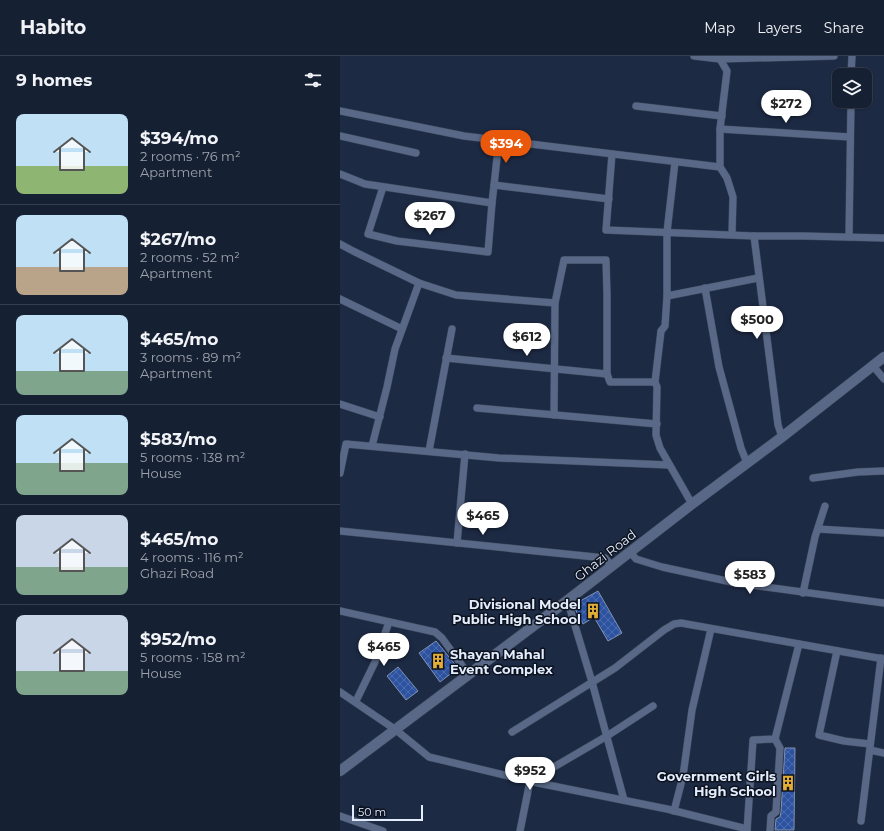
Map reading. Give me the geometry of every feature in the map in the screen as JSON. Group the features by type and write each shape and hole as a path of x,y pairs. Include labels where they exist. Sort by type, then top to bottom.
{"main road":[{"name":"Ghazi Road","path":"340,771 564,603 692,504 782,437 884,357"}],"street":[{"path":"694,56 720,58 834,56"},
{"path":"851,68 852,56"},
{"path":"720,58 727,71 720,129 720,167 726,178 733,198 732,234"},
{"path":"636,106 722,116"},
{"path":"849,237 851,108"},
{"path":"340,111 464,136 720,167"},
{"path":"720,129 850,137"},
{"path":"340,136 416,154"},
{"path":"383,187 368,234 397,241 488,252 499,140"},
{"path":"612,154 606,230 754,236 884,238"},
{"path":"675,162 667,232 667,296 665,326 661,331 655,382 657,387 656,435 660,448 692,504"},
{"path":"340,174 365,184 492,203"},
{"path":"494,185 609,199"},
{"path":"754,236 758,278 778,425 782,437"},
{"path":"340,244 353,252 419,283 456,295 555,303"},
{"path":"554,415 555,303 564,260 606,260 607,374 610,382 655,382"},
{"path":"667,296 758,278"},
{"path":"372,446 395,349 419,283"},
{"path":"705,288 719,367 742,452 747,463"},
{"path":"340,299 402,329"},
{"path":"429,451 452,329"},
{"path":"446,358 607,374"},
{"path":"873,366 884,379"},
{"path":"340,404 380,417"},
{"path":"478,408 657,424"},
{"path":"340,473 346,444 499,458 669,465"},
{"path":"458,543 465,454"},
{"path":"813,478 858,472 884,471"},
{"path":"803,593 825,506"},
{"path":"818,529 884,533"},
{"path":"340,531 606,558 612,566"},
{"path":"630,552 636,559 662,567 736,583 884,603"},
{"path":"564,603 570,609 592,682 624,800"},
{"path":"340,611 434,632 442,638 468,675"},
{"path":"356,701 375,662 389,622"},
{"path":"512,732 615,668 674,624 681,623 882,659 861,821"},
{"path":"674,811 683,776 696,689 711,629"},
{"path":"770,831 771,816 776,812 780,748 775,739 798,644"},
{"path":"837,651 819,735 870,747 884,752"},
{"path":"340,692 356,701 396,730 429,757 530,781 674,811 747,830 753,740 775,739"},
{"path":"520,831 530,781 607,736 653,706"},
{"path":"340,816 383,831"}],"building":[{"name":"Divisional Model Public High School","path":"598,591 622,633 608,641 594,617 583,624 573,605"},
{"name":"Shayan Mahal Event Complex","path":"436,641 458,668 440,682 419,653"},
{"path":"398,667 418,691 406,700 387,676"},
{"name":"Government Girls High School","path":"785,748 795,748 794,830 775,830 776,819 780,817 781,812"}],"place":[{"name":"Divisional Model Public High School","path":"593,611"},
{"name":"Shayan Mahal Event Complex","path":"438,661"},
{"name":"Government Girls High School","path":"788,783"}]}
